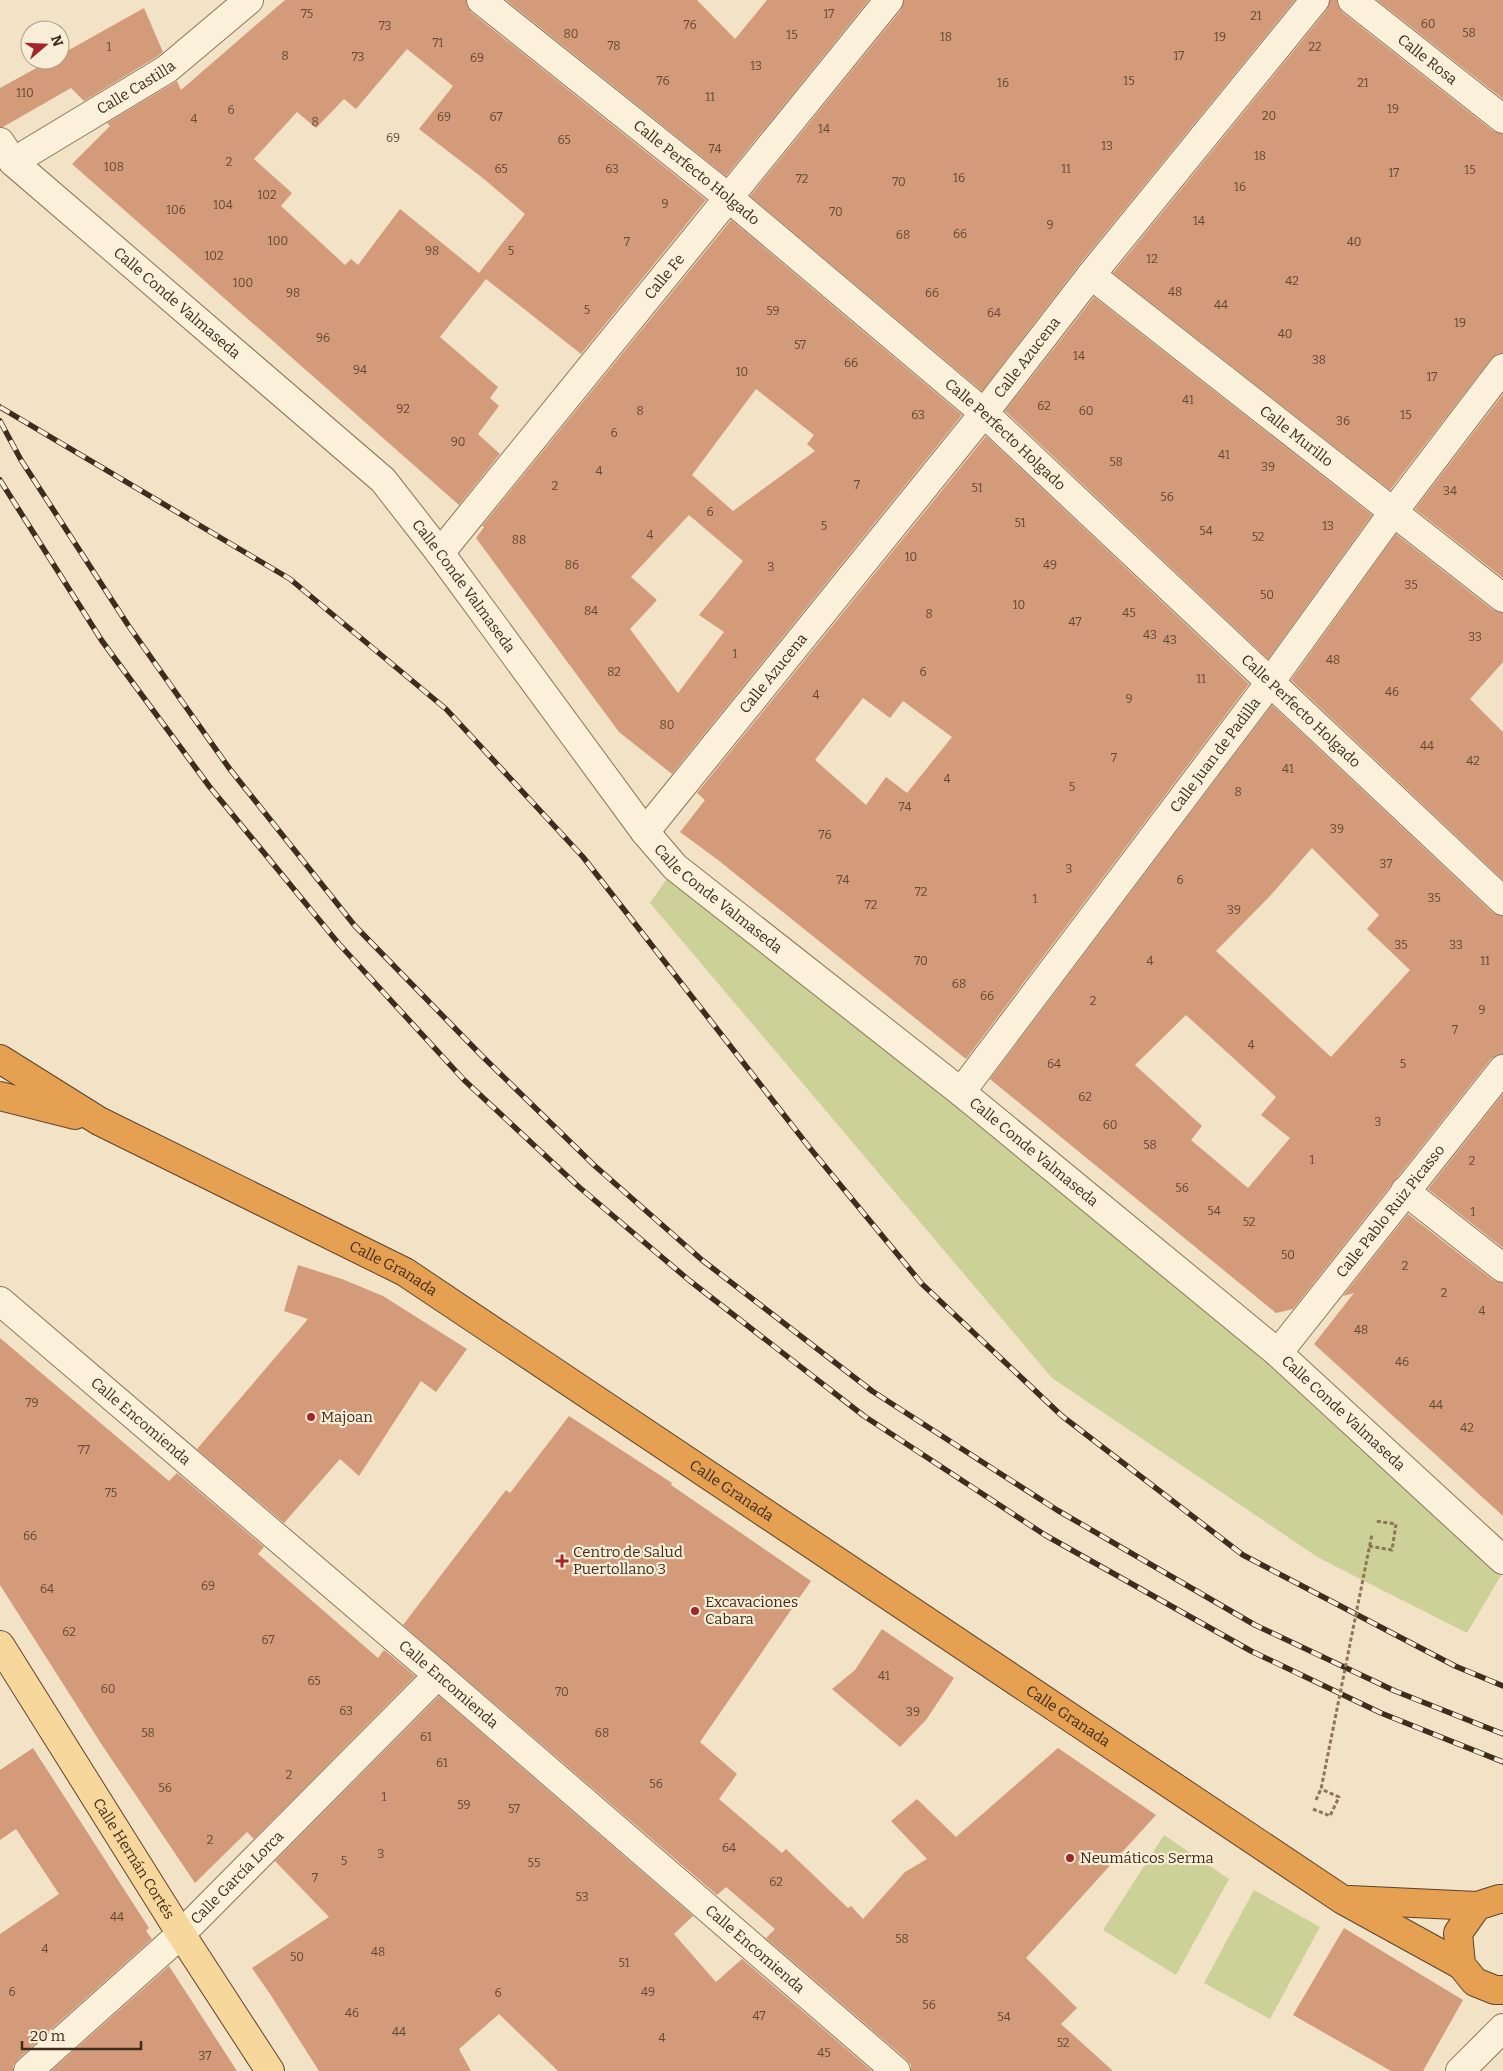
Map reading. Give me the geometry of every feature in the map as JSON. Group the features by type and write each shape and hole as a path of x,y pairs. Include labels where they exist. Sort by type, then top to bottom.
{"highway":[{"path":"0,1059 98,1121"},
{"path":"0,1096 98,1121"},
{"name":"Calle Granada","path":"98,1121 404,1272 1343,1900 1461,1964"},
{"path":"1343,1900 1476,1906 1500,1898 1503,1899"},
{"path":"1476,1906 1458,1933 1461,1964 1475,1982 1495,1990 1503,1990"}],"main road":[{"name":"Calle Hernán Cortés","path":"0,1645 181,1934 270,2071"}],"street":[{"name":"Calle Castilla","path":"7,152 167,69 249,0"},
{"name":"Calle Perfecto Holgado","path":"481,0 728,198 984,413 1503,901"},
{"name":"Calle Fe","path":"440,553 889,0"},
{"name":"Calle Azucena","path":"645,832 984,413 1091,275 1315,0"},
{"name":"Calle Rosa","path":"1352,0 1503,119"},
{"name":"Calle Conde Valmaseda","path":"7,152 383,480 440,553 645,832 675,867 961,1092 1278,1353 1503,1560"},
{"name":"Calle Murillo","path":"1091,275 1503,598"},
{"name":"Calle Juan de Padilla","path":"961,1092 1271,681 1394,511 1503,368"},
{"name":"Calle Pablo Ruiz Picasso","path":"1278,1353 1503,1070"},
{"path":"1405,1191 1503,1268"},
{"name":"Calle Encomienda","path":"0,1301 438,1675 896,2071"},
{"name":"Calle García Lorca","path":"28,2071 181,1934 438,1675"},
{"path":"1460,2071 1503,2028"}],"path":[{"path":"1369,1546 1392,1550 1396,1524 1375,1521"},
{"path":"1316,1800 1321,1789 1372,1534"},
{"path":"1313,1809 1330,1816 1339,1797 1321,1789"}],"green space":[{"path":"675,867 1278,1353 1503,1572 1467,1633 1319,1558 1052,1378 650,903"},
{"path":"1164,1835 1229,1879 1176,1975 1103,1930"},
{"path":"1254,1890 1320,1927 1270,2019 1204,1983"}],"building":[{"path":"285,0 466,0 471,12 706,200 581,354 486,279 440,337 498,387 490,398 499,406 478,434 500,454 459,505 72,164 110,126 107,123 177,81 181,90","holes":["407,49 453,86 419,129 484,179 525,214 479,273 400,209 358,265 351,259 345,265 281,206 292,193 254,159 297,112 316,128 344,99 356,109"]},
{"path":"506,0 697,0 735,39 767,0 869,0 726,176"},
{"path":"904,0 1295,0 1079,265 982,391 750,196 901,10"},
{"path":"1330,0 1337,0 1342,12 1493,131 1503,134 1503,353 1497,354 1491,359 1390,490 1113,273 1327,10"},
{"path":"1377,0 1503,0 1503,99"},
{"path":"144,8 163,52 84,101 71,88 0,127 0,88 33,70 70,70 70,49"},
{"path":"731,220 962,415 672,774 619,732 476,538 484,527 482,526","holes":["756,389 814,435 807,444 815,451 733,511 692,475","689,515 743,561 699,615 724,632 678,693 630,629 657,600 631,577"]},
{"path":"1094,297 1372,515 1268,659 1005,411"},
{"path":"1503,394 1503,578 1415,509"},
{"path":"986,436 1249,684 966,1059 718,860 680,832 705,800 697,793","holes":["863,698 890,718 903,701 952,737 907,793 886,777 866,805 815,760"]},
{"path":"1396,534 1493,610 1503,613 1503,662 1470,699 1503,732 1503,880 1291,680"},
{"path":"1272,705 1492,912 1503,916 1503,1054 1491,1059 1293,1309 1276,1313 990,1079","holes":["1312,848 1379,915 1367,929 1410,970 1331,1057 1216,951 1270,896","1186,1015 1276,1097 1261,1115 1290,1138 1248,1188 1191,1140 1202,1126 1135,1065"]},
{"path":"1503,1094 1503,1248 1428,1189"},
{"path":"1408,1214 1493,1280 1503,1283 1503,1516 1314,1344 1354,1293 1343,1296"},
{"name":"Majoan","path":"298,1265 342,1279 383,1296 467,1349 436,1392 421,1381 359,1476 340,1459 284,1523 197,1449 308,1319 284,1311"},
{"path":"0,1338 169,1481 177,1473 264,1547 258,1554 378,1658 384,1650 415,1676 254,1839 247,1832 195,1883 102,1745 0,1585"},
{"path":"569,1416 672,1483 671,1485 811,1581 700,1742 737,1774 719,1799 782,1853 786,1849 848,1908 851,1906 863,1919 905,1872 927,1859 891,1821 917,1799 956,1837 1058,1748 1156,1815 1026,1958 1077,2008 1061,2024 1113,2071 911,2071 911,2065 906,2059 766,1938 775,1929 726,1887 717,1895 403,1625 506,1490 510,1493"},
{"path":"882,1629 954,1678 926,1720 900,1747 832,1689 855,1670"},
{"path":"439,1696 693,1916 674,1934 716,1982 742,1959 872,2071 558,2071 499,2014 459,2049 471,2071 319,2071 252,1968 329,1917 275,1861"},
{"path":"33,1748 149,1928 146,1931 152,1939 18,2059 13,2066 13,2071 0,2071 0,1934 59,1894 16,1829 0,1840 0,1770"},
{"path":"1344,1928 1463,2000 1423,2071 1391,2071 1293,2015"},
{"path":"169,1966 237,2071 51,2071"}],"railway":[{"path":"0,407 290,579 446,709 583,857 809,1147 922,1284 1062,1416 1243,1555 1455,1666 1503,1686"},
{"path":"0,421 21,460 128,625 229,768 355,926 482,1056 595,1166 702,1260 872,1391 1057,1510 1255,1625 1395,1691 1503,1734"},
{"path":"0,480 102,641 209,786 339,944 464,1080 579,1187 690,1281 864,1416 1045,1535 1251,1651 1381,1713 1503,1762"}],"place":[{"name":"Majoan","path":"311,1417"},
{"name":"Centro de Salud Puertollano 3","path":"562,1561"},
{"name":"Excavaciones Cabara","path":"695,1611"},
{"name":"Neumáticos Serma","path":"1070,1858"}]}
